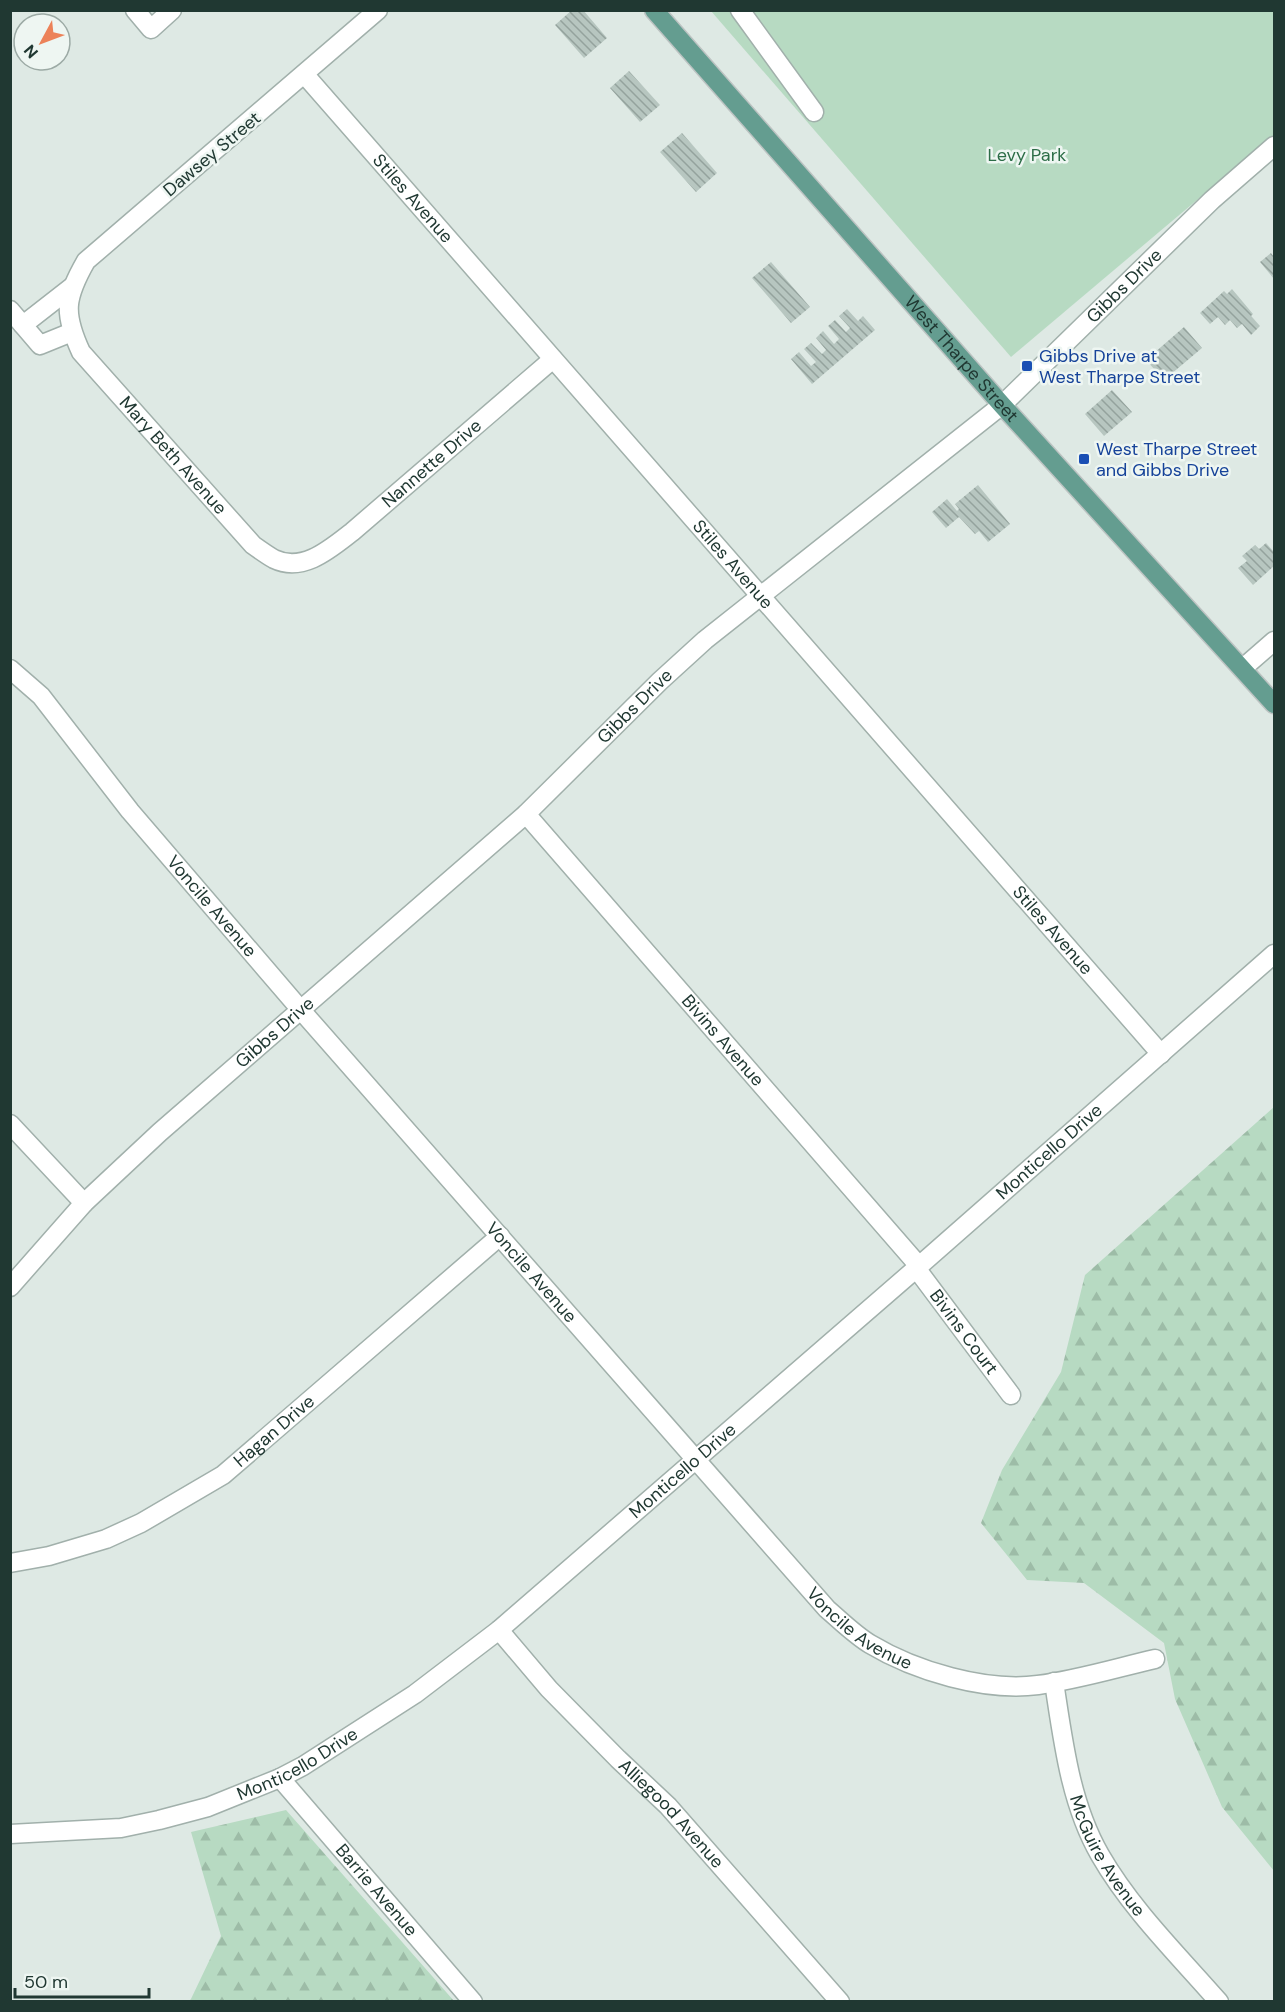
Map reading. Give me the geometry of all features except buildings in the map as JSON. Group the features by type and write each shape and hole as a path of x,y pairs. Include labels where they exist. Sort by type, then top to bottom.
{"main road":[{"name":"West Tharpe Street","path":"654,10 1002,405 1275,704"}],"street":[{"path":"135,10 151,29 172,10"},
{"name":"Dawsey Street","path":"69,311 73,286 86,261 378,10"},
{"path":"740,10 814,112"},
{"name":"Stiles Avenue","path":"304,75 1161,1054"},
{"name":"Gibbs Drive","path":"10,1287 84,1203 160,1132 526,814 667,674 705,640 1002,405 1212,200 1274,149"},
{"path":"72,332 40,345 15,319 73,286"},
{"name":"Mary Beth Avenue","path":"69,311 72,332 81,352 253,545 275,560 290,563 309,561"},
{"name":"Nannette Drive","path":"309,561 352,532 553,359"},
{"path":"1243,668 1275,641"},
{"name":"Voncile Avenue","path":"10,669 41,696 130,811 300,1009 827,1610 868,1643 905,1662 941,1675 968,1681 1036,1686 1155,1659"},
{"name":"Bivins Avenue","path":"526,814 917,1267"},
{"name":"Monticello Drive","path":"10,1834 109,1828 159,1820 208,1807 280,1778 415,1694 499,1630 697,1460 1275,954"},
{"path":"10,1124 84,1203"},
{"name":"Hagan Drive","path":"10,1563 49,1556 106,1539 151,1518 223,1475 500,1236"},
{"name":"Bivins Court","path":"917,1267 1011,1395"},
{"name":"Alliegood Avenue","path":"499,1630 549,1689 668,1806 840,2001"},
{"name":"McGuire Avenue","path":"1054,1682 1066,1757 1086,1825 1099,1854 1140,1912 1219,2001"},
{"name":"Barrie Avenue","path":"280,1778 473,2001"}],"green space":[{"name":"Levy Park","path":"711,11 1274,11 1274,135 1011,357"},
{"path":"1274,1107 1274,1871 1222,1807 1175,1699 1164,1643 1084,1583 1027,1580 981,1523 1002,1470 1061,1372 1085,1275"},
{"path":"286,1810 454,2001 190,2001 221,1936 191,1832"}],"place":[{"name":"Gibbs Drive at West Tharpe Street","path":"1027,366"},
{"name":"West Tharpe Street and Gibbs Drive","path":"1084,459"}]}
